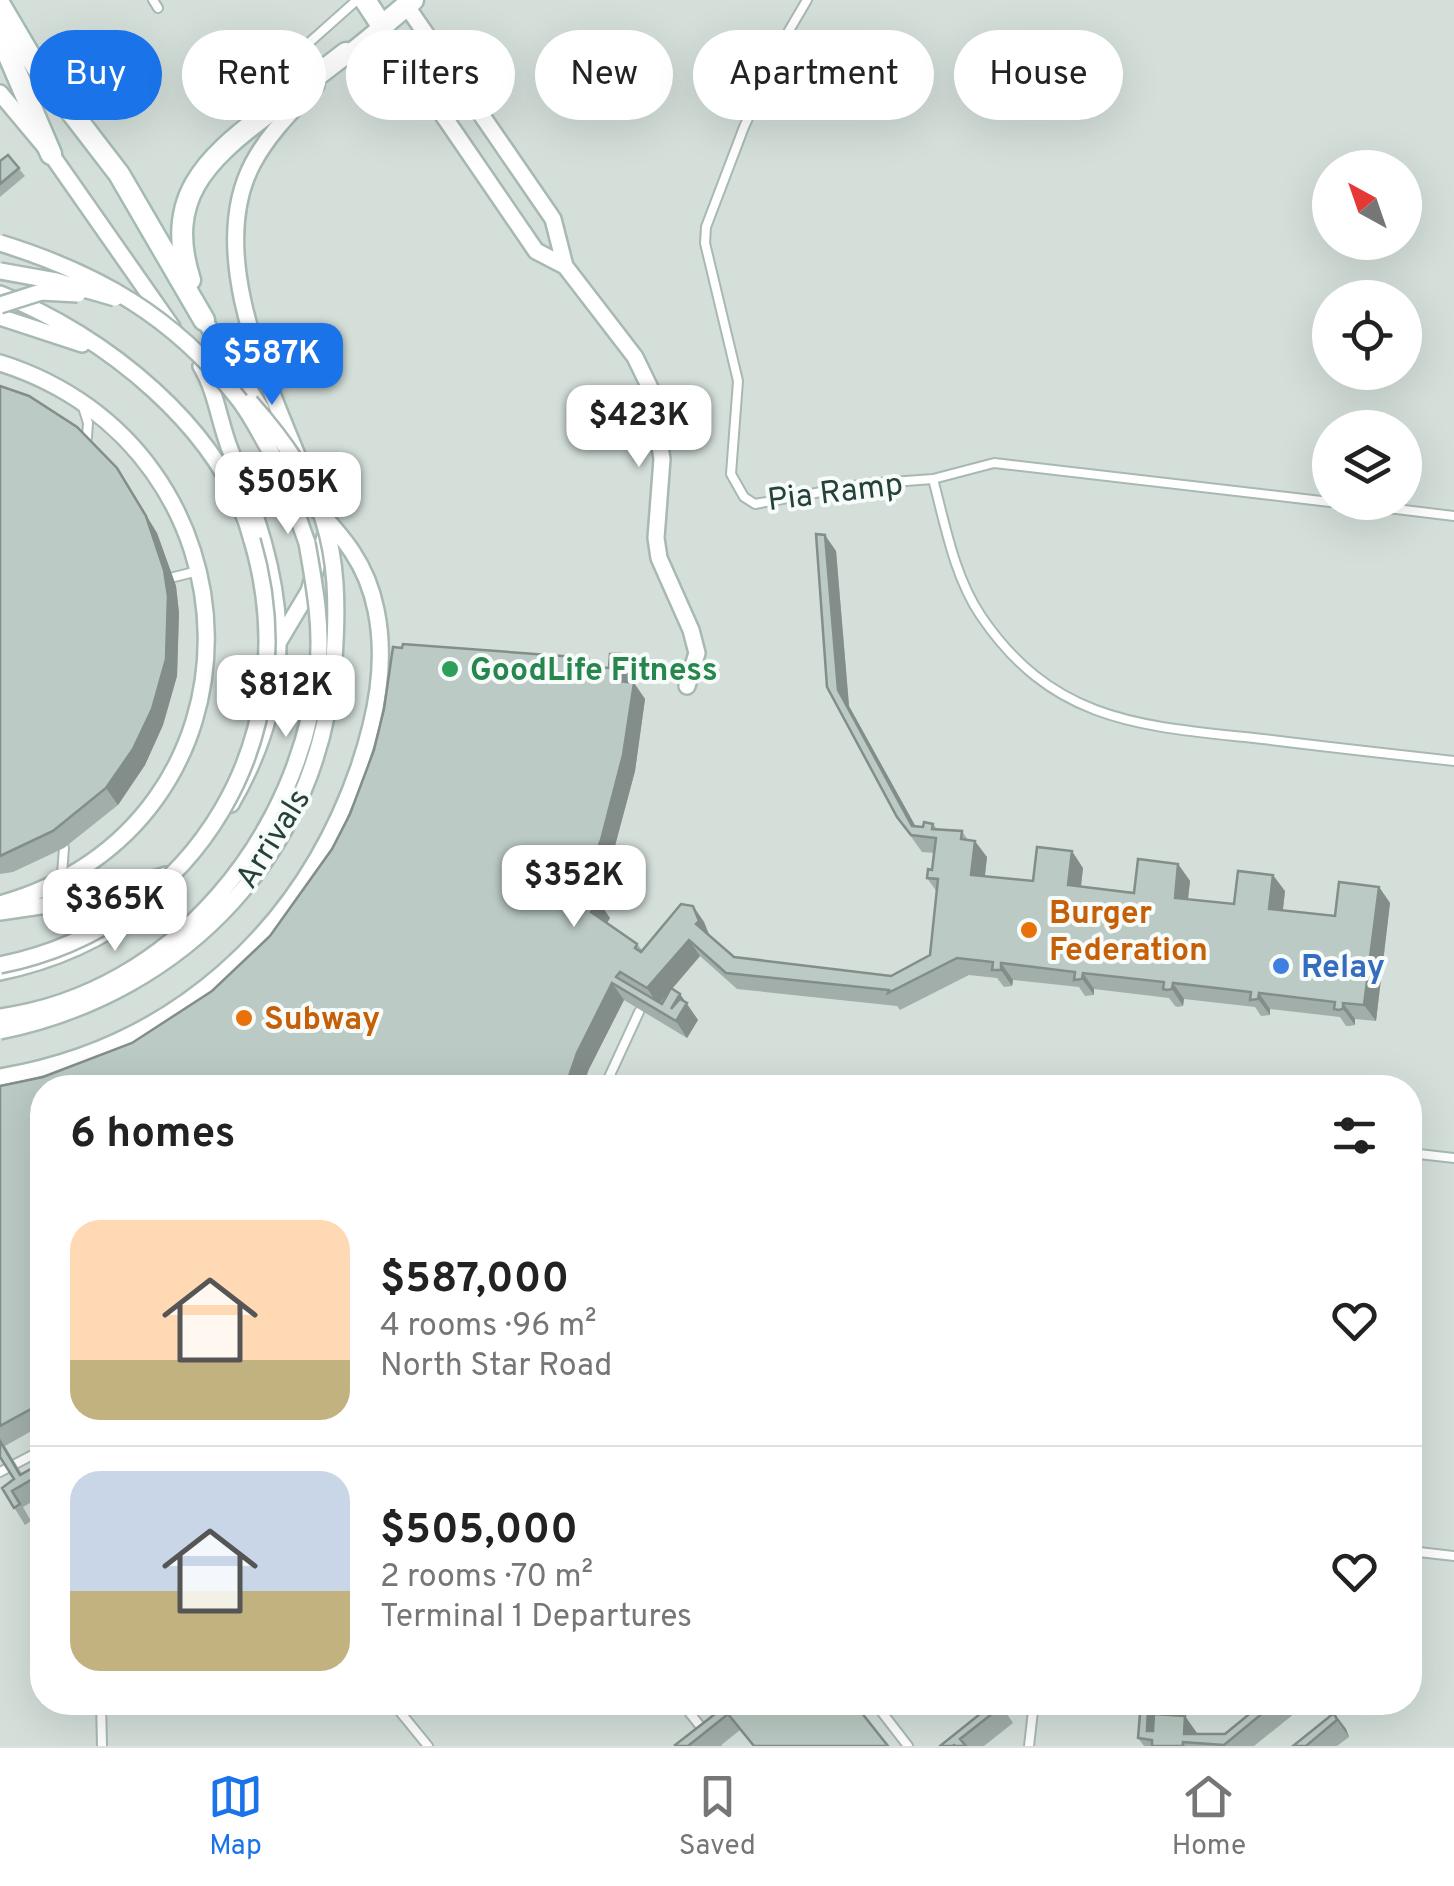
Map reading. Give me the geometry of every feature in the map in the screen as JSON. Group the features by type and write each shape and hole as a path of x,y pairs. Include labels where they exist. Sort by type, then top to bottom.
{"street":[{"path":"365,0 536,251 565,266"},
{"path":"377,30 408,2 553,219 565,266 634,357 651,390 662,459 656,538 659,558 691,630 696,653 687,686"},
{"path":"0,5 36,66 120,174 238,376 278,432"},
{"path":"0,35 51,154"},
{"path":"204,320 188,274 182,229 201,171 229,142 346,53"},
{"path":"0,1029 92,1001 154,966 189,940 225,905 276,840 308,772 326,709 333,602 325,536 319,507 273,394 242,294 234,242 235,212 244,183 266,142 346,53"},
{"path":"0,92 51,154 201,366 309,482"},
{"path":"0,243 101,281 178,336 238,398 279,465 348,543 367,577 376,611 380,664 371,731 338,819 318,859 282,912 239,959 181,1007 112,1045 49,1068 0,1077"},
{"name":"Arrivals","path":"0,272 98,291 160,317 218,367 278,432 313,487 333,549 335,639 330,707 300,800 274,846 224,912 188,946 88,1006 56,1018 0,1029"},
{"path":"0,304 41,292 80,294 116,304 178,336"},
{"path":"0,294 75,330 137,377"},
{"path":"0,317 70,338 137,377"},
{"path":"0,363 96,411 125,439 157,478 178,515 199,571 207,613 206,668 193,728 159,792 101,854 62,879 0,904"},
{"path":"0,969 52,958 105,934 158,895 190,862 223,818 265,734 277,686 278,643 266,546 248,487 230,450 216,398 201,366"},
{"name":"Arrivals","path":"0,969 88,937 155,892 189,858 219,816 253,747 264,698 267,652 266,608 249,527 227,480 204,446 137,377"},
{"path":"0,1017 46,1007 79,994 112,979 163,947 211,904 248,860 271,822 303,746 318,662 318,611 307,543 279,465"},
{"path":"278,643 308,591 325,536"},
{"path":"0,912 38,909 132,889 190,862"}],"lane":[{"path":"324,30 357,0"},
{"name":"Pia Ramp","path":"807,0 744,127 706,227 706,242 738,380 732,474 744,498 754,504 866,484 933,479 994,463 1312,500"},
{"path":"82,403 87,436"},
{"path":"933,479 956,562 980,614 1017,661 1047,685 1086,707 1139,725 1454,761"},
{"path":"1422,512 1454,516"},
{"path":"174,576 199,571"},
{"path":"62,879 64,848"},
{"path":"610,1075 639,1012"},
{"path":"1422,1154 1454,1158"},
{"path":"0,1472 30,1456"},
{"path":"1422,1552 1454,1556"},
{"path":"101,1715 102,1746"},
{"path":"403,1715 428,1746"},
{"path":"691,1715 716,1746"},
{"path":"884,1715 908,1746"},
{"path":"1029,1746 1033,1715"},
{"path":"688,1736 700,1726"}],"shaded area":[{"path":"0,0 1454,0 1454,1746 0,1746"}],"building":[{"path":"8,155 19,168 0,184 0,161"},
{"path":"0,386 29,396 77,427 117,468 146,516 164,570 168,596 166,659 152,709 133,749 106,788 53,831 0,856"},
{"path":"816,534 825,535 838,690 912,826 933,824 932,829 962,831 961,839 975,841 971,875 1033,881 1037,847 1072,851 1068,885 1134,893 1138,859 1178,864 1175,898 1234,904 1238,871 1273,875 1269,909 1335,916 1339,882 1379,887 1364,1005 1343,1003 1343,1009 1338,1010 1334,1009 1335,1002 1259,993 1258,999 1250,1000 1251,992 1173,983 1172,989 1167,990 1163,989 1164,982 1083,973 1082,979 1074,980 1075,972 1001,963 1001,970 992,970 993,962 957,958 888,993 889,990 726,973 689,940 647,988 620,972 616,977 662,1004 671,988 680,994 671,1009 680,999 687,1003 676,1021 612,983 569,1075 48,1075 132,1043 212,991 270,936 332,849 350,814 374,750 393,647 402,648 403,644 588,658 588,666 609,668 610,654 621,654 619,681 634,683 623,755 601,840 580,894 599,902 591,912 637,944 635,948 641,952 681,904 693,906 699,921 696,924 734,957 891,976 930,955 938,879 927,878 928,869 932,870 936,838 911,835 897,817 827,687"},
{"path":"30,1080 30,1410 0,1426 0,1086"},
{"path":"0,1441 20,1475 30,1469 30,1480 12,1491 20,1504 14,1508 2,1488 14,1479 0,1457"},
{"path":"714,1715 727,1715 688,1746 675,1745"},
{"path":"729,1715 863,1715 888,1746 754,1746"},
{"path":"979,1715 991,1715 960,1739 966,1746 940,1746"},
{"path":"1140,1715 1148,1715 1147,1731 1153,1731 1154,1715 1170,1715 1185,1716 1184,1734 1225,1734 1248,1715 1260,1715 1224,1745 1183,1742 1183,1746 1152,1746 1152,1740 1138,1738"},
{"path":"1335,1715 1337,1720 1306,1746 1293,1746"}],"place":[{"name":"GoodLife Fitness","path":"450,669"},
{"name":"Burger Federation","path":"1029,930"},
{"name":"Relay","path":"1281,966"},
{"name":"Subway","path":"244,1018"}]}
